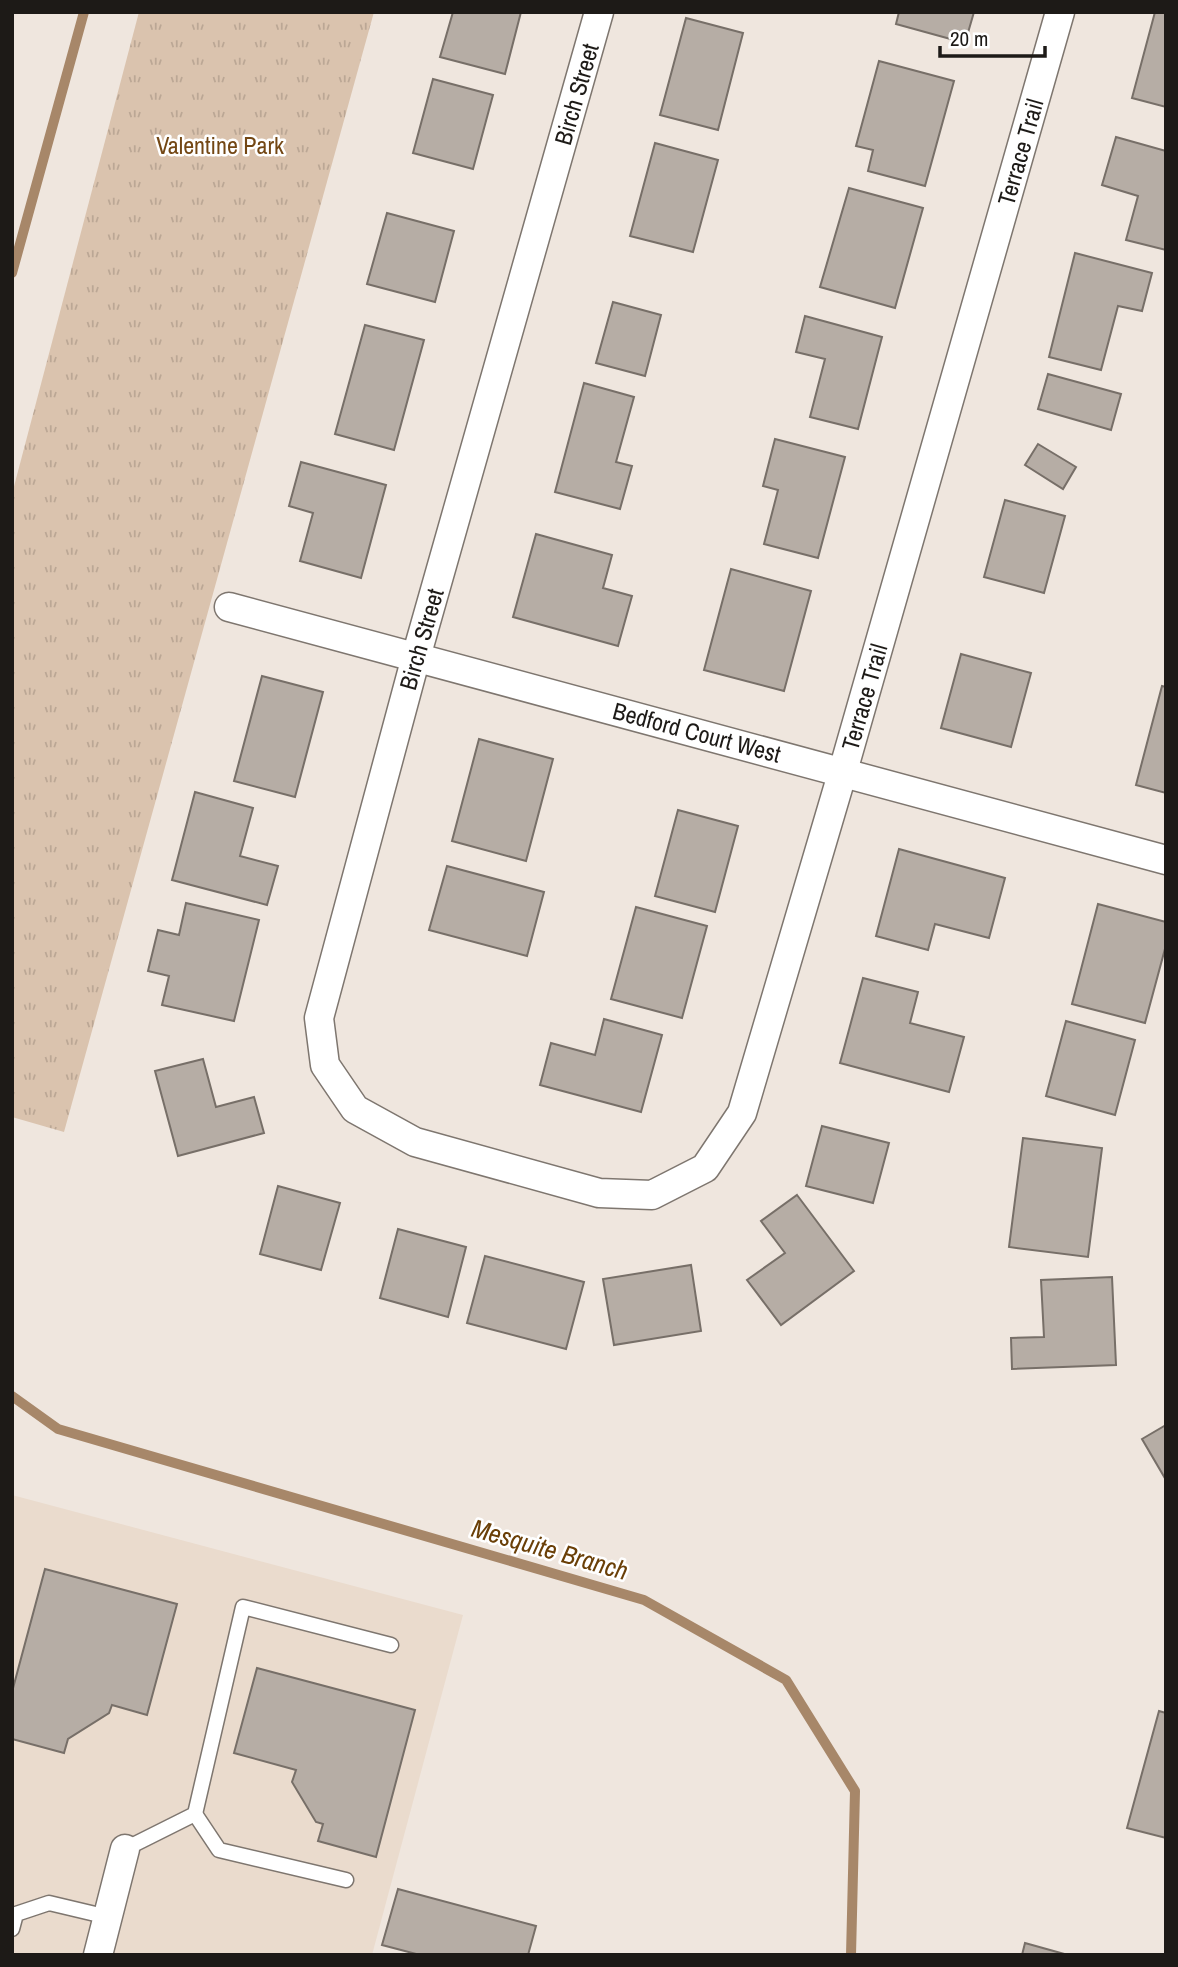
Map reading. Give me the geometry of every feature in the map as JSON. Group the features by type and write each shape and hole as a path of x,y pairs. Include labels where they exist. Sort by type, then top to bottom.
{"street":[{"name":"Birch Street","path":"503,1167 415,1142 355,1109 325,1065 319,1018 416,657 599,12"},
{"name":"Terrace Trail","path":"503,1167 599,1193 652,1195 705,1168 742,1112 843,771 1060,12"},
{"name":"Bedford Court West","path":"229,607 1166,860"},
{"path":"98,1955 125,1849"}],"lane":[{"path":"346,1880 219,1850 195,1814 243,1607 391,1645"},
{"path":"125,1849 195,1814"},
{"path":"12,1929 16,1914 49,1903 108,1917"}],"shaded area":[{"path":"12,1495 463,1615 372,1955 12,1955"}],"green space":[{"name":"Valentine Park","path":"139,12 374,12 64,1132 12,1117 12,494"}],"building":[{"path":"453,12 521,12 505,74 440,57"},
{"path":"899,12 974,12 965,43 896,24"},
{"path":"1155,12 1166,12 1166,107 1132,98"},
{"path":"686,18 743,33 718,130 660,115"},
{"path":"879,61 954,81 925,186 868,171 873,150 856,146"},
{"path":"433,79 493,95 473,169 413,153"},
{"path":"1116,137 1166,151 1166,250 1126,240 1138,196 1102,185"},
{"path":"655,143 718,160 693,252 630,236"},
{"path":"849,188 923,208 895,308 820,287"},
{"path":"387,213 454,231 435,302 367,284"},
{"path":"1075,253 1152,273 1142,311 1118,306 1101,370 1049,357"},
{"path":"613,302 661,315 645,376 596,363"},
{"path":"805,316 882,337 858,429 810,417 825,359 796,352"},
{"path":"365,325 424,340 394,450 335,434"},
{"path":"1048,374 1121,394 1111,430 1038,409"},
{"path":"584,383 634,397 616,462 632,466 620,509 555,492"},
{"path":"775,439 845,457 818,558 764,544 778,490 763,486"},
{"path":"1038,444 1076,467 1063,489 1025,465"},
{"path":"301,462 386,485 361,578 300,561 313,513 289,506"},
{"path":"1005,500 1065,516 1044,593 984,577"},
{"path":"536,534 612,555 603,588 632,596 618,646 513,617"},
{"path":"731,569 811,591 784,691 704,670"},
{"path":"961,654 1031,673 1011,747 941,728"},
{"path":"262,676 323,692 295,797 234,781"},
{"path":"1162,686 1166,687 1166,793 1136,785"},
{"path":"479,739 553,759 526,861 452,841"},
{"path":"195,792 253,808 240,856 278,866 267,905 172,880"},
{"path":"678,810 738,826 715,912 655,896"},
{"path":"899,849 1005,878 989,938 935,924 928,950 876,936"},
{"path":"447,866 544,892 527,956 429,930"},
{"path":"186,903 259,920 234,1021 162,1005 169,976 148,971 158,930 179,935"},
{"path":"1098,904 1166,922 1166,945 1145,1023 1072,1004"},
{"path":"636,907 707,926 682,1018 611,999"},
{"path":"863,978 918,992 910,1023 964,1037 949,1092 840,1063"},
{"path":"604,1019 662,1035 641,1112 540,1085 551,1043 595,1055"},
{"path":"1066,1021 1135,1040 1115,1115 1046,1096"},
{"path":"203,1059 216,1107 254,1097 264,1133 178,1156 155,1071"},
{"path":"822,1126 889,1143 873,1203 806,1186"},
{"path":"1023,1138 1102,1148 1088,1257 1009,1247"},
{"path":"278,1186 340,1203 321,1270 260,1254"},
{"path":"797,1195 854,1271 781,1325 747,1280 785,1253 761,1221"},
{"path":"398,1229 466,1247 448,1317 380,1298"},
{"path":"485,1256 584,1282 566,1349 467,1323"},
{"path":"691,1265 701,1331 614,1345 603,1279"},
{"path":"1112,1277 1116,1365 1012,1369 1011,1338 1044,1337 1041,1280"},
{"path":"1166,1425 1166,1480 1142,1439"},
{"path":"45,1569 177,1604 147,1715 112,1705 109,1713 68,1739 64,1753 12,1739 12,1692"},
{"path":"257,1668 415,1710 376,1857 318,1841 323,1824 316,1822 292,1782 296,1770 234,1753"},
{"path":"1159,1711 1166,1713 1166,1838 1127,1828"},
{"path":"398,1889 536,1926 528,1955 420,1955 382,1945"},
{"path":"1025,1943 1068,1955 1022,1955"}],"waterway":[{"name":"Mesquite Branch","path":"12,273 84,12"},
{"name":"Mesquite Branch","path":"12,1396 58,1429 644,1600 786,1680 855,1791 851,1955"}]}
